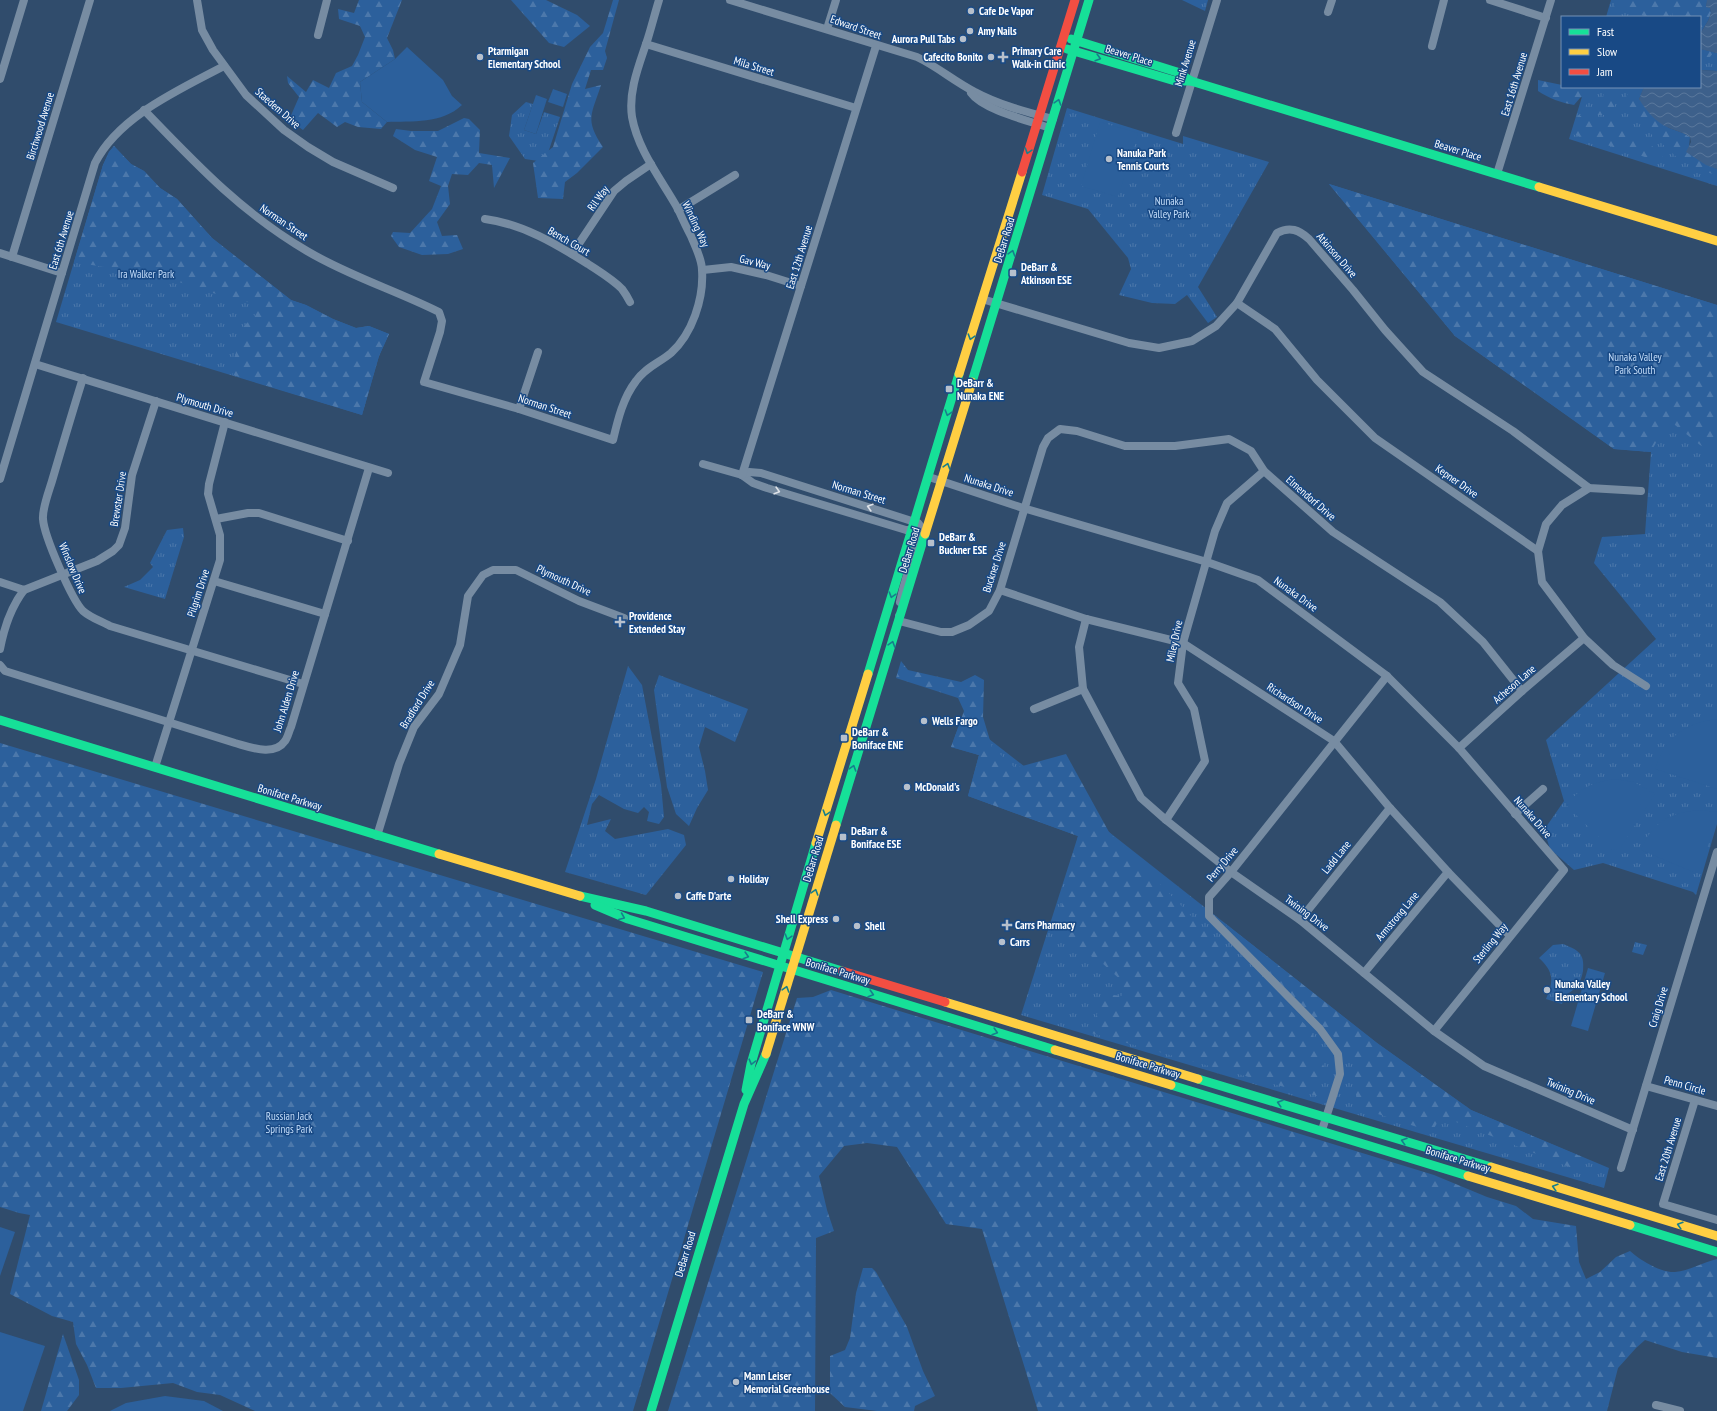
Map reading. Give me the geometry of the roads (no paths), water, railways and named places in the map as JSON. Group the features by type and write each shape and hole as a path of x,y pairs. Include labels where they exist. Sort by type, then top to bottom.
{"main road":[{"name":"DeBarr Road","path":"744,1104 749,1073 783,952 879,636 916,526 982,299 1076,0"},
{"name":"DeBarr Road","path":"651,1411 744,1104 766,1055 1089,0"},
{"name":"Beaver Place","path":"1064,37 1177,72 1191,81 1717,241"},
{"name":"Beaver Place","path":"1061,47 1175,81 1191,81"},
{"path":"868,721 866,706 882,655 879,636"},
{"name":"Boniface Parkway","path":"0,720 574,896 636,908 1717,1236"},
{"name":"Boniface Parkway","path":"574,896 628,919 1717,1252"}],"street":[{"path":"0,80 24,0"},
{"name":"Birchwood Avenue","path":"12,257 90,0"},
{"name":"Staedem Drive","path":"197,0 202,30 212,50 246,95 284,130 333,162 393,188"},
{"path":"318,35 327,0"},
{"name":"Winding Way","path":"613,440 619,414 635,381 647,368 670,354 681,343 690,328 697,309 702,270 697,250 678,210 651,164 637,134 632,111 632,100 637,68 659,0"},
{"name":"Edward Street","path":"730,0 917,58 932,64 969,89 1038,119 1052,123"},
{"path":"827,29 836,0"},
{"name":"Mink Avenue","path":"1176,133 1217,0"},
{"path":"1328,12 1332,0"},
{"path":"1432,46 1444,0"},
{"path":"1490,0 1546,18"},
{"name":"East 16th Avenue","path":"1497,174 1551,0"},
{"name":"Mila Street","path":"646,44 856,108"},
{"name":"East 12th Avenue","path":"742,475 876,46"},
{"name":"East 6th Avenue","path":"0,479 95,163 101,151 124,125 144,110 224,66"},
{"name":"Norman Street","path":"144,110 213,181 253,215 274,230 337,268 439,312 442,321 440,332 424,382 519,409 613,440"},
{"name":"Ril Way","path":"572,254 614,191 651,164"},
{"path":"678,210 735,176"},
{"name":"Bench Court","path":"485,219 510,224 534,233 572,254 608,277 623,290 630,302"},
{"name":"Atkinson Drive","path":"982,299 1129,344 1159,348 1192,341 1216,326 1237,303 1277,233 1284,229 1294,229 1301,232 1309,239 1385,330 1423,372 1512,431 1589,488"},
{"path":"0,253 62,273"},
{"name":"Gav Way","path":"702,270 731,267 801,286"},
{"name":"Kepner Drive","path":"1237,303 1275,329 1317,380 1375,438 1538,551"},
{"path":"519,409 538,352"},
{"name":"Plymouth Drive","path":"35,364 388,473"},
{"name":"Winslow Drive","path":"83,378 48,496 43,519 47,534 62,573 76,603 94,618 116,628 302,684"},
{"name":"Brewster Drive","path":"24,590 62,573 97,560 113,551 118,545 125,528 132,475 156,401"},
{"name":"Pilgrim Drive","path":"155,767 214,581 220,550 220,535 208,494 224,422"},
{"name":"Elmendorf Drive","path":"1048,438 1060,429 1077,431 1125,446 1175,446 1229,439 1251,451 1264,471 1333,532 1440,602 1483,642 1522,691"},
{"name":"Buckner Drive","path":"899,622 941,632 952,632 969,625 989,611 1000,590 1023,508 1043,446 1048,438"},
{"name":"Norman Street","path":"703,464 742,475 754,483 767,488 916,526"},
{"name":"John Alden Drive","path":"0,665 5,671 235,743 266,750 273,750 281,746 286,740 302,684 348,541 369,468"},
{"name":"Miley Drive","path":"1166,820 1205,761 1194,709 1178,683 1183,643 1215,531 1227,503 1264,471"},
{"name":"Norman Street","path":"742,475 749,472 761,473 916,526"},
{"name":"Nunaka Drive","path":"929,477 1023,508 1207,562 1258,580 1387,676 1459,748 1564,870"},
{"path":"1641,491 1589,488 1562,505 1546,524 1538,551 1542,582 1584,638 1613,665 1646,686"},
{"path":"899,622 903,589 916,526 934,510"},
{"path":"216,519 248,513 259,514 348,541"},
{"name":"Plymouth Drive","path":"493,570 516,570 579,601 624,618"},
{"name":"Bradford Drive","path":"377,836 399,764 414,727 438,694 460,644 468,596 483,575 493,570"},
{"path":"214,581 325,614"},
{"path":"0,582 24,590 16,600 6,626 0,649"},
{"name":"Richardson Drive","path":"1000,590 1086,619 1183,643 1334,742 1390,808 1448,872 1510,936"},
{"name":"Twining Drive","path":"1086,619 1079,647 1084,689 1141,798 1231,872 1300,920 1434,1031 1484,1066 1633,1130"},
{"name":"Acheson Lane","path":"1459,748 1584,638"},
{"name":"Perry Drive","path":"1322,1130 1340,1074 1338,1054 1320,1028 1209,916 1209,897 1231,872 1387,676"},
{"path":"1034,709 1084,689"},
{"path":"1516,814 1543,789"},
{"name":"Ladd Lane","path":"1300,920 1390,808"},
{"name":"Craig Drive","path":"1621,1168 1717,852"},
{"name":"Sterling Way","path":"1434,1031 1564,870"},
{"name":"Armstrong Lane","path":"1364,973 1448,872"},
{"name":"Penn Circle","path":"1646,1086 1717,1106"},
{"name":"East 20th Avenue","path":"1695,1100 1663,1204 1717,1220"},
{"path":"1656,1405 1680,1411"}],"water":[{"path":"1707,0 1717,0 1717,53 1701,49 1701,32 1711,13 1710,8 1706,7"},
{"path":"1701,70 1717,71 1717,169 1706,165 1686,152 1691,142 1690,137 1659,123 1639,99 1644,88 1701,88"}],"place":[{"name":"Cafe De Vapor","path":"971,11"},
{"name":"Amy Nails","path":"970,31"},
{"name":"Aurora Pull Tabs","path":"963,39"},
{"name":"Ptarmigan Elementary School","path":"480,57"},
{"name":"Cafecito Bonito","path":"991,57"},
{"name":"Primary Care Walk-in Clinic","path":"1003,57"},
{"name":"Nanuka Park Tennis Courts","path":"1109,159"},
{"name":"DeBarr & Atkinson ESE","path":"1013,273"},
{"name":"DeBarr & Nunaka ENE","path":"949,389"},
{"name":"DeBarr & Buckner ESE","path":"931,543"},
{"name":"Providence Extended Stay","path":"620,622"},
{"name":"Wells Fargo","path":"924,721"},
{"name":"DeBarr & Boniface ENE","path":"844,738"},
{"name":"McDonald's","path":"907,787"},
{"name":"DeBarr & Boniface ESE","path":"843,837"},
{"name":"Holiday","path":"731,879"},
{"name":"Caffe D'arte","path":"678,896"},
{"name":"Shell Express","path":"836,919"},
{"name":"Carrs Pharmacy","path":"1007,925"},
{"name":"Shell","path":"857,926"},
{"name":"Carrs","path":"1002,942"},
{"name":"Nunaka Valley Elementary School","path":"1547,990"},
{"name":"DeBarr & Boniface WNW","path":"749,1020"},
{"name":"Mann Leiser Memorial Greenhouse","path":"736,1382"}],"park label":[{"name":"Nunaka Valley Park","path":"1169,207"},
{"name":"Ira Walker Park","path":"146,274"},
{"name":"Nunaka Valley Park South","path":"1635,363"},
{"name":"Russian Jack Springs Park","path":"289,1122"}]}
